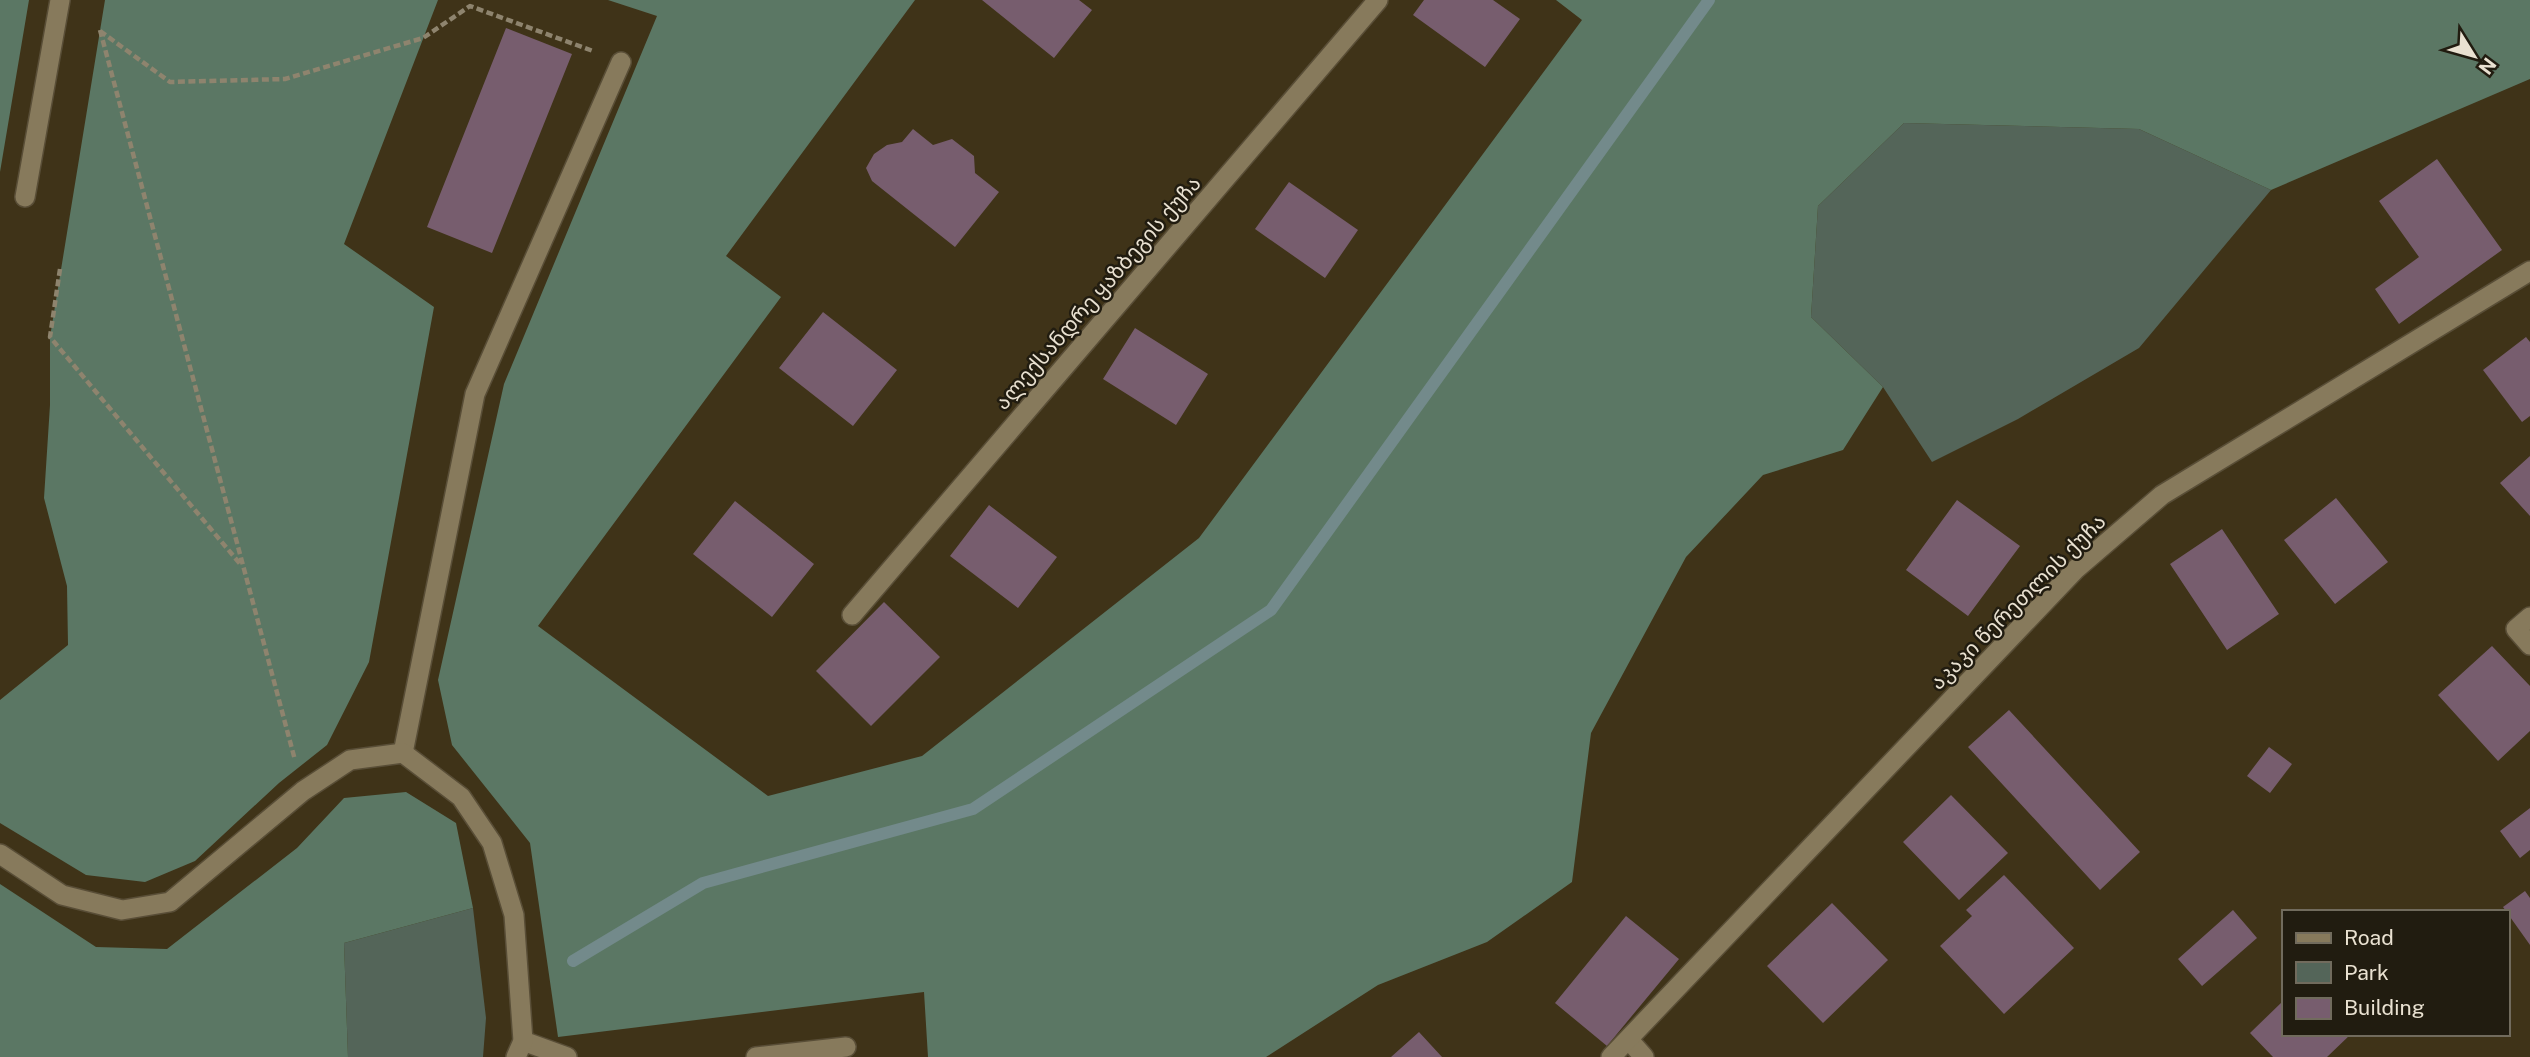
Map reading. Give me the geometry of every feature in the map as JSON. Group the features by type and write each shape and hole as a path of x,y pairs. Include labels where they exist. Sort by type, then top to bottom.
{"street":[{"path":"24,197 60,0"},
{"name":"ალექსანდრე ყაზბეგის ქუჩა","path":"852,615 1371,2"},
{"path":"403,752 475,394 621,62"},
{"name":"აკაკი წერეთლის ქუჩა","path":"1611,1057 2076,569 2162,495 2530,271"},
{"path":"2530,617 2516,629 2530,645"},
{"path":"0,854 62,895 122,910 170,902 303,791 350,761 403,752 461,797 492,843 514,915 519,1049 567,1057"},
{"path":"1629,1040 1644,1057"},
{"path":"756,1057 846,1047"}],"path":[{"path":"303,791 100,30 170,82 285,79 423,38 470,6 621,62"},
{"path":"60,269 50,337 244,568"}],"green space":[{"path":"0,0 29,0 0,172"},
{"path":"105,0 438,0 344,244 434,307 369,662 327,745 279,783 195,861 145,882 86,875 0,823 0,700 68,645 67,586 44,498 50,405 50,337"},
{"path":"608,0 915,0 726,256 781,297 538,626 768,796 922,756 1199,538 1582,20 1556,0 2530,0 2530,79 2271,190 2139,129 1904,123 1818,206 1811,317 1883,387 1843,450 1763,475 1686,557 1591,733 1572,882 1487,942 1378,985 1266,1057 928,1057 924,992 558,1037 530,843 452,745 438,680 504,384 657,16"},
{"path":"1904,123 2139,129 2271,190 2139,348 2018,419 1932,462 1883,387 1811,317 1818,206"},
{"path":"406,792 456,823 473,908 344,943 348,1057 0,1057 0,884 96,947 167,949 297,848 344,798"},
{"path":"473,908 486,1018 483,1057 348,1057 344,943"}],"building":[{"path":"982,0 1079,0 1092,10 1054,58"},
{"path":"1424,0 1493,0 1520,19 1485,67 1413,15"},
{"path":"506,28 572,54 492,253 427,227"},
{"path":"913,129 933,145 952,139 974,156 975,173 999,192 955,247 872,181 866,168 874,154 887,145 902,142"},
{"path":"2437,159 2502,250 2399,324 2375,289 2419,257 2379,201"},
{"path":"1289,182 1358,230 1325,278 1255,229"},
{"path":"823,312 897,370 853,426 779,368"},
{"path":"1135,328 1208,374 1176,425 1103,379"},
{"path":"2526,337 2530,342 2530,416 2522,422 2483,370"},
{"path":"2530,456 2530,516 2500,483"},
{"path":"2336,498 2388,562 2335,604 2284,540"},
{"path":"1957,500 2020,546 1968,616 1906,570"},
{"path":"735,501 814,564 772,617 693,554"},
{"path":"989,505 1057,557 1018,608 950,556"},
{"path":"2222,529 2279,614 2227,650 2170,564"},
{"path":"884,602 940,657 871,726 816,671"},
{"path":"2492,646 2530,686 2530,731 2498,761 2438,695"},
{"path":"2009,710 2140,852 2100,890 1968,747"},
{"path":"2269,747 2292,764 2270,793 2247,776"},
{"path":"1951,795 2008,853 1959,900 1903,842"},
{"path":"2530,808 2530,850 2520,858 2500,831"},
{"path":"2004,875 2074,948 2004,1014 1940,946 1972,916 1966,910"},
{"path":"2525,891 2530,898 2530,945 2509,915 2509,910 2503,907"},
{"path":"1832,903 1888,960 1823,1023 1767,966"},
{"path":"2233,910 2257,938 2202,986 2178,959"},
{"path":"1626,916 1679,959 1607,1046 1555,1003"},
{"path":"2282,1002 2282,1036 2349,1036 2327,1057 2273,1057 2250,1033"},
{"path":"1419,1032 1442,1057 1391,1057"}],"waterway":[{"path":"573,961 703,883 973,809 1271,610 1709,0"}]}
